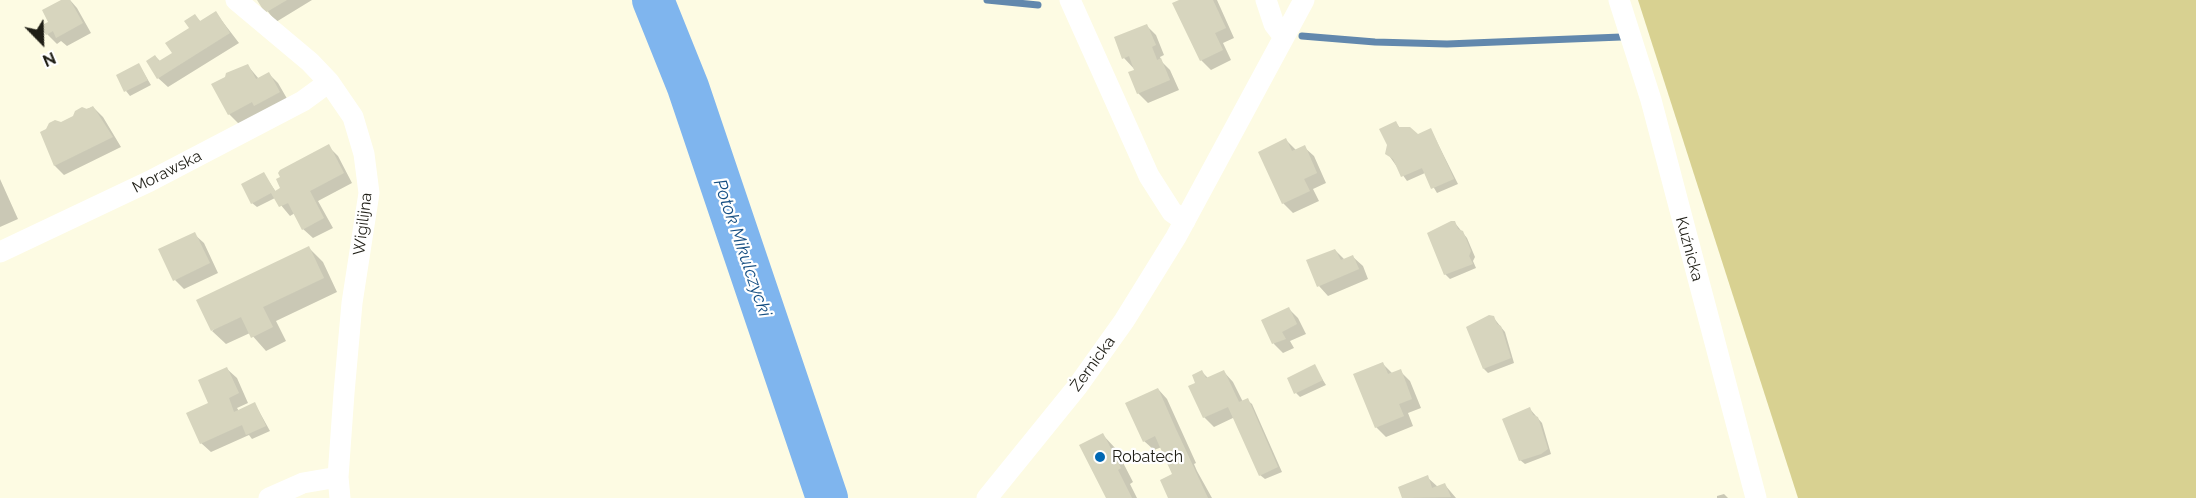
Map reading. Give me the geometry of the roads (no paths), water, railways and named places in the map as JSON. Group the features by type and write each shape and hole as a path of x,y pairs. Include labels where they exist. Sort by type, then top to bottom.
{"street":[{"name":"Wigilijna","path":"236,0 310,62 329,82 353,117 364,154 369,193 352,303 338,477 340,498"},
{"path":"1070,0 1149,176 1172,212 1185,221"},
{"path":"1266,0 1274,24 1284,37"},
{"name":"Żernicka","path":"987,498 1077,387 1124,321 1185,221 1304,0"},
{"name":"Kuźnicka","path":"1619,0 1651,100 1756,498"},
{"name":"Morawska","path":"0,252 150,181 303,101 329,82"},
{"path":"269,498 303,483 338,477"}],"waterway":[{"name":"Potok Mikulczycki","path":"653,0 688,87 827,498"},
{"path":"987,0 1038,5"},
{"path":"1302,36 1375,42 1447,44 1621,37"}],"place":[{"name":"Robatech","path":"1100,457"}]}
